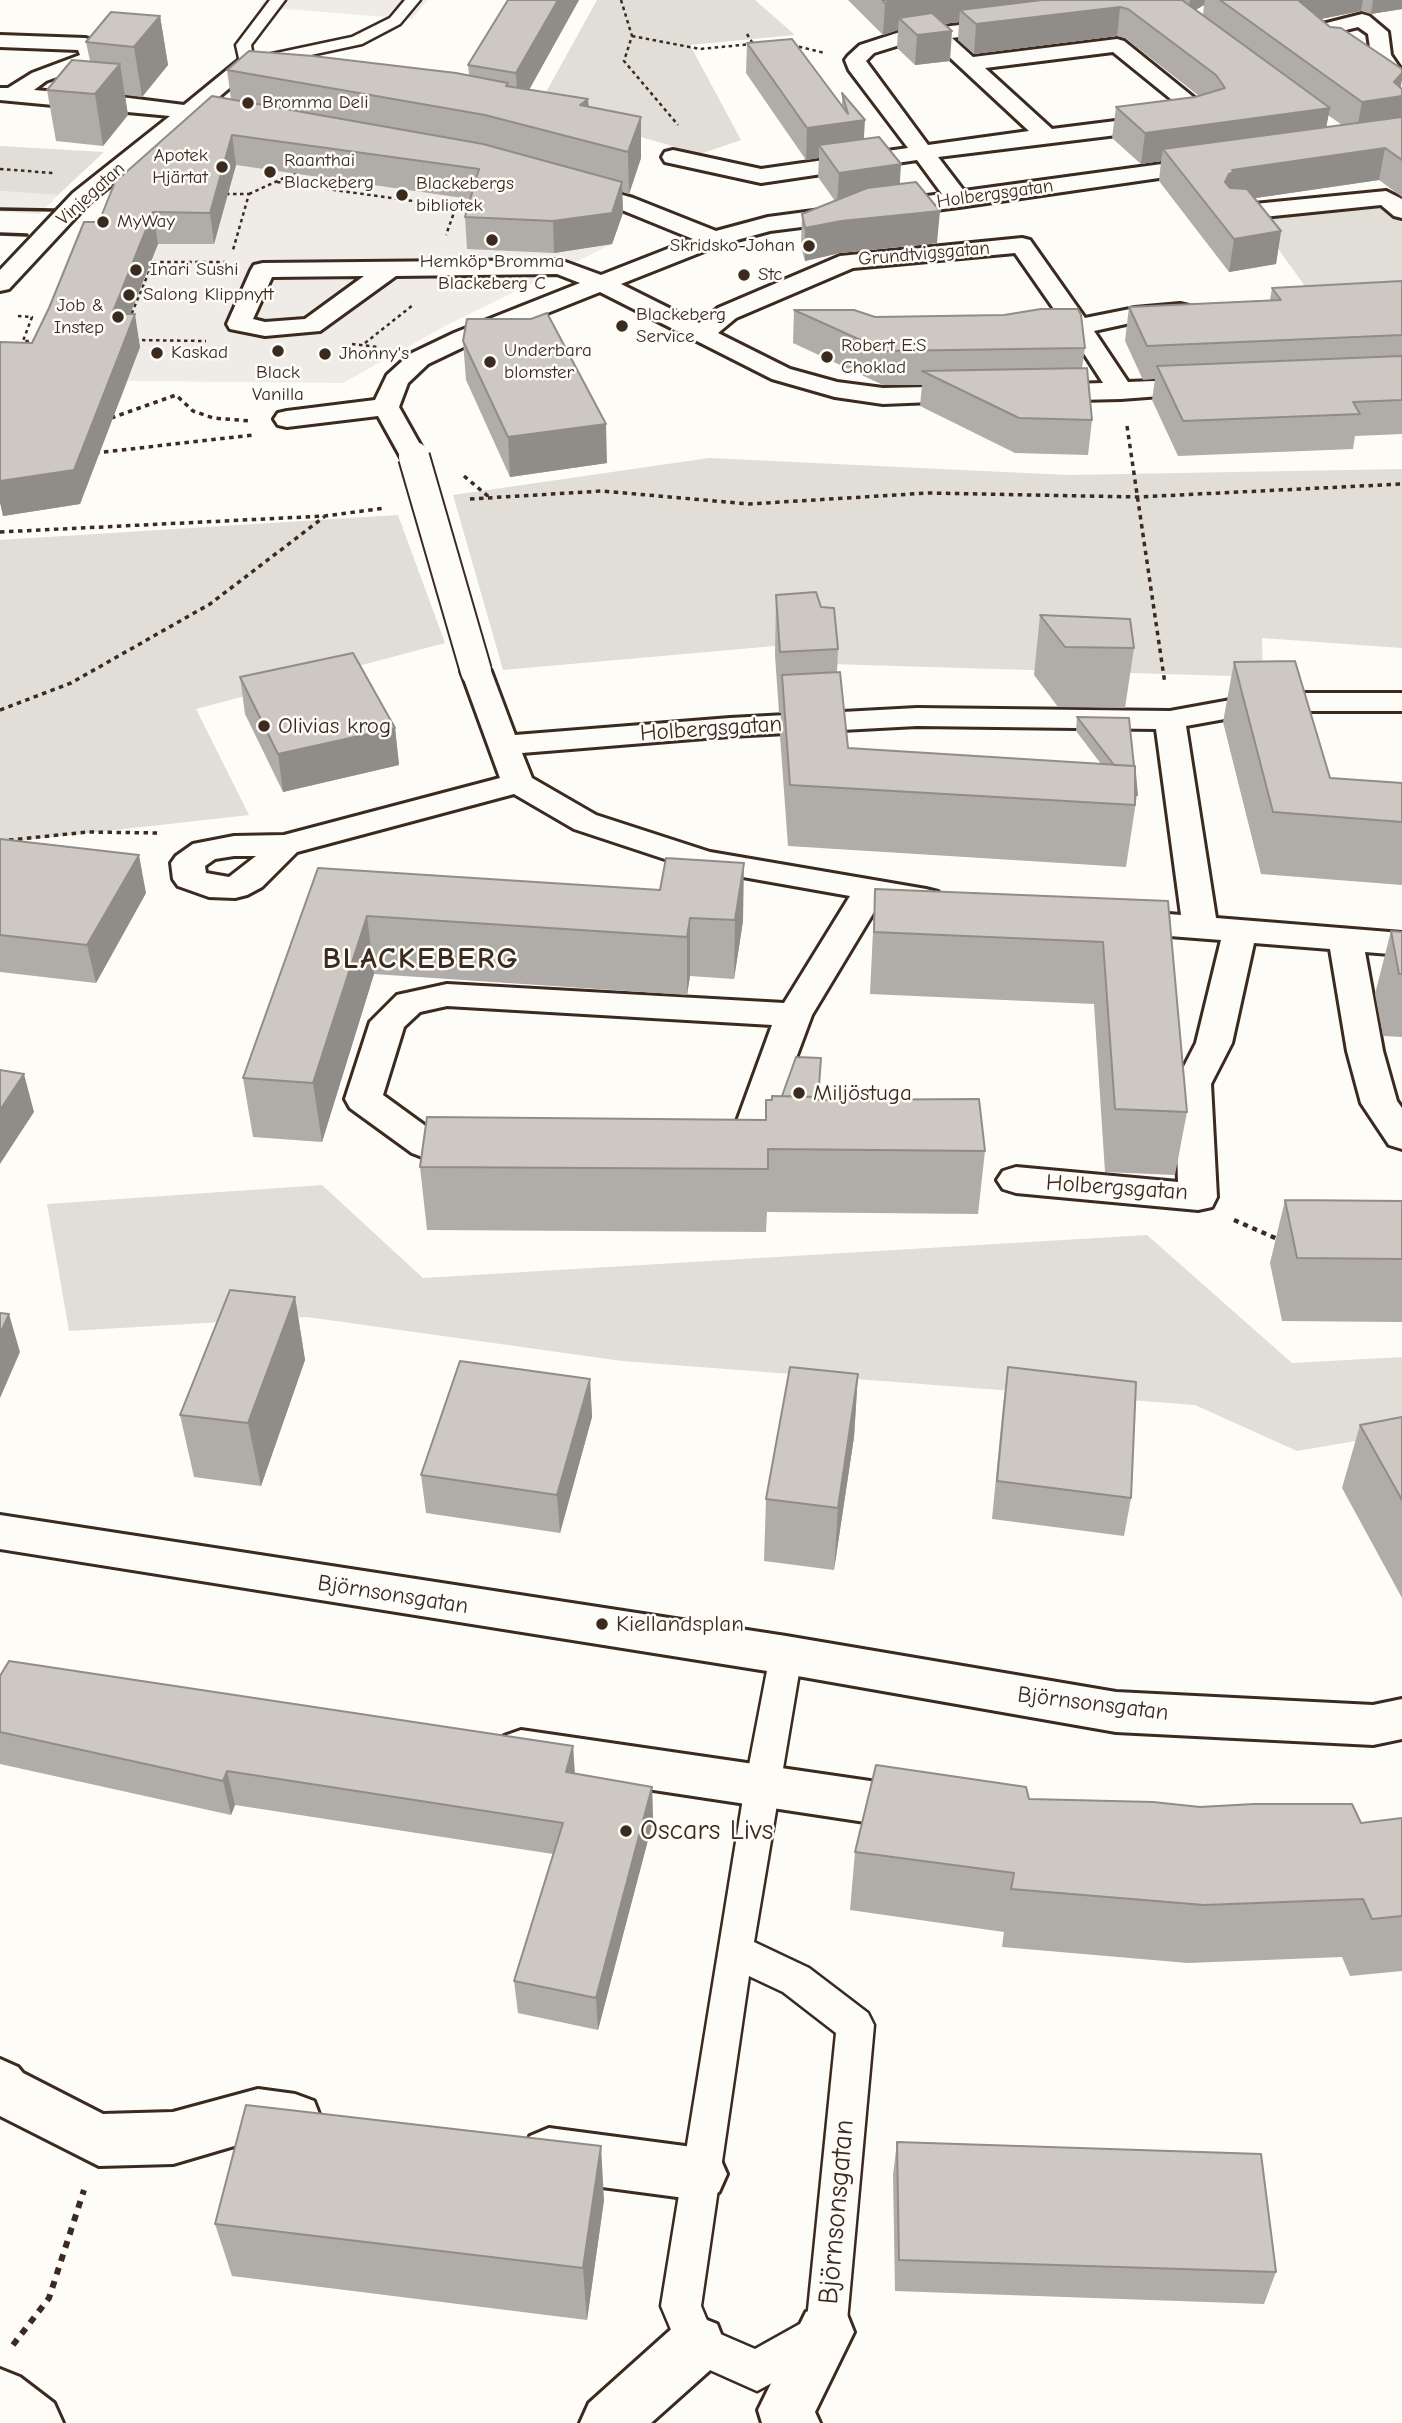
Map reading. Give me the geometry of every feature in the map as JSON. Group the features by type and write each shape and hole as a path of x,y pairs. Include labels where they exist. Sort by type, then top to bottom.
{"street":[{"path":"1381,55 1332,53 1306,34 1362,20 1378,32 1381,55 1402,86"},
{"path":"959,200 859,70 855,60 867,49 940,26 1030,22"},
{"path":"940,26 971,63 1046,135"},
{"path":"0,41 85,44 92,58 39,77 6,95"},
{"path":"673,157 761,176 1046,135 1062,136 1190,119 1202,113 1117,45 971,63"},
{"name":"Vinjegatan","path":"0,284 81,198 228,82 250,74"},
{"path":"6,95 121,103 261,124"},
{"name":"Holbergsgatan","path":"386,407 396,380 419,359 463,338 714,239 768,224 1229,162"},
{"path":"548,181 625,203 714,239"},
{"path":"1234,213 1386,198 1402,211"},
{"name":"Grundtvigsgatan","path":"701,334 727,313 848,261 1022,245 1121,391"},
{"path":"390,269 311,326 265,329 239,324 262,270 560,267 602,284 781,374 835,389 883,396 1228,386"},
{"path":"1027,334 1079,327 1135,315 1201,309"},
{"path":"287,419 386,407 414,457 476,671 518,783 586,822 704,861 870,891 960,903"},
{"name":"Holbergsgatan","path":"504,745 730,727 917,717 1170,720 1269,702 1402,702"},
{"path":"1170,720 1200,928"},
{"path":"205,851 234,846 285,845 518,783"},
{"path":"748,1143 794,1015 870,891"},
{"path":"1092,918 1402,944"},
{"name":"Holbergsgatan","path":"1016,1180 1198,1197 1193,1084 1214,1043 1240,930"},
{"path":"1346,939 1364,1051 1379,1103 1402,1136"},
{"path":"513,1160 458,1158 425,1144 363,1099 388,1022 409,1003 447,995 794,1015"},
{"path":"712,1156 748,1143 790,1144"},
{"name":"Björnsonsgatan","path":"0,1532 786,1656 1116,1712 1373,1725 1402,1719"},
{"path":"476,1743 961,1815"},
{"path":"0,2084 5,2091 99,2140 173,2138 258,2115 341,2126"},
{"path":"507,2148 700,2174"},
{"name":"Björnsonsgatan","path":"791,2423 786,2410 826,2332"},
{"path":"609,2423 698,2344"},
{"path":"4,2374 34,2423"}],"lane":[{"path":"278,0 243,45 250,74 357,41 395,21 414,0"},
{"path":"698,2344 681,2306 735,1951 786,1656"},
{"name":"Björnsonsgatan","path":"698,2344 757,2371 826,2332 855,2025 796,1980 735,1951"}],"path":[{"path":"621,0 632,36 624,61 673,115 688,143 673,157"},
{"path":"747,34 753,44"},
{"path":"632,36 700,49 764,44"},
{"path":"785,45 855,60"},
{"path":"225,194 249,194 298,172"},
{"path":"276,181 456,207 443,242"},
{"path":"229,262 249,194"},
{"path":"32,317 23,341 45,341"},
{"path":"365,344 381,348"},
{"path":"1121,391 1170,720"},
{"path":"101,421 176,395 193,411 213,418 248,422 287,419"},
{"path":"91,454 186,443"},
{"path":"469,481 490,498"},
{"path":"462,500 602,491 748,504 928,493 1138,497 1402,484"},
{"path":"0,532 325,516 393,507"},
{"path":"0,710 71,682 210,604 325,516"},
{"path":"0,841 88,832 177,833 205,851"},
{"path":"1198,1197 1238,1223 1281,1240"},
{"path":"4,2374 50,2298 99,2140"}],"shaded area":[{"path":"265,0 428,0 412,19 258,7"},
{"path":"597,0 755,0 795,35 690,45 741,140 700,154 599,125 545,94"},
{"path":"185,134 562,198 620,222 612,244 447,325 343,383 128,381 119,404 0,403 38,375 90,254 106,200"},
{"path":"0,146 104,152 58,195 0,191"},
{"path":"0,191 58,195 40,214 0,212"},
{"path":"1382,205 1402,222 1402,298 1318,304 1257,220"},
{"path":"709,458 1068,475 1402,469 1402,648 1262,638 1263,677 830,664 820,642 503,670 453,495"},
{"path":"398,515 445,643 196,709 249,815 0,843 0,540"},
{"path":"322,1185 423,1278 1147,1235 1292,1363 1402,1357 1402,1433 1297,1451 1195,1405 622,1361 307,1317 69,1331 47,1204"}],"building":[{"path":"508,0 558,0 516,73 468,65"},
{"path":"1042,0 1182,0 1330,108 1145,133 1116,107 1195,97 1225,88 1216,75 1128,9 1120,7 976,24 960,10"},
{"path":"1220,0 1298,0 1330,27 1341,28 1402,69 1394,82 1402,89 1402,96 1362,102"},
{"path":"111,12 160,16 134,47 86,42"},
{"path":"932,13 952,31 917,35 899,18"},
{"path":"792,39 848,114 842,93 865,120 807,128 747,43"},
{"path":"249,51 456,73 508,83 506,86 588,99 580,105 641,117 628,152 485,115 227,70"},
{"path":"72,60 120,64 95,94 47,90"},
{"path":"212,96 483,144 622,182 612,213 553,221 465,217 479,169 232,135 210,213 153,212 112,314 135,314 74,470 0,481 0,342 32,343 84,222 99,222 115,182"},
{"path":"1402,117 1402,160 1385,148 1232,170 1234,172 1229,174 1225,182 1230,188 1247,189 1281,231 1234,239 1163,149"},
{"path":"879,137 901,164 839,173 819,145"},
{"path":"916,182 940,211 841,221 805,228 802,214 867,188"},
{"path":"1402,281 1402,335 1147,346 1129,307 1281,300 1272,288"},
{"path":"1041,309 1078,309 1085,348 885,351 794,310 854,310 875,317 1004,315"},
{"path":"547,313 606,424 508,437 463,341 467,319 531,319"},
{"path":"1402,356 1402,400 1353,402 1360,414 1183,421 1157,366"},
{"path":"1087,368 1092,420 1019,418 922,371"},
{"path":"816,592 821,607 834,608 838,649 780,652 776,595"},
{"path":"1040,615 1130,619 1134,648 1065,647"},
{"path":"353,653 395,728 278,754 240,677"},
{"path":"1295,661 1330,778 1402,783 1402,822 1273,812 1234,662"},
{"path":"840,672 848,748 1135,766 1135,805 790,785 782,675"},
{"path":"1077,717 1129,718 1134,766 1114,765"},
{"path":"0,839 139,855 87,945 0,935"},
{"path":"666,858 744,863 735,920 690,918 687,937 367,916 313,1083 243,1078 318,868 660,890"},
{"path":"875,889 1168,901 1187,1112 1115,1109 1103,942 874,932"},
{"path":"1391,931 1402,932 1402,974 1399,974"},
{"path":"796,1057 821,1058 818,1100 817,1097 782,1096"},
{"path":"0,1070 24,1074 0,1110"},
{"path":"772,1096 817,1097 817,1100 979,1099 985,1151 768,1149 768,1169 420,1167 427,1117 766,1120 766,1100 772,1100"},
{"path":"1285,1200 1402,1201 1402,1259 1297,1258"},
{"path":"230,1290 295,1297 248,1423 180,1415"},
{"path":"0,1313 9,1314 0,1334"},
{"path":"460,1361 590,1379 557,1495 421,1475"},
{"path":"790,1367 858,1374 838,1508 766,1499"},
{"path":"1008,1367 1136,1382 1131,1498 997,1481"},
{"path":"1402,1417 1402,1500 1360,1425"},
{"path":"9,1661 573,1746 566,1772 652,1787 596,1998 514,1981 563,1823 227,1771 223,1781 0,1732 0,1676"},
{"path":"876,1765 1026,1787 1029,1799 1153,1802 1200,1807 1352,1804 1361,1823 1402,1818 1402,1916 1372,1919 1363,1899 1204,1905 1011,1889 1014,1873 855,1852"},
{"path":"246,2105 601,2146 583,2268 215,2224"},
{"path":"897,2142 1261,2154 1276,2272 899,2260"}],"railway":[{"path":"0,209 54,210"},
{"path":"0,234 27,235"}],"place":[{"name":"Bromma Deli","path":"248,103"},
{"name":"Apotek Hjärtat","path":"222,167"},
{"name":"Raanthai Blackeberg","path":"270,172"},
{"name":"Blackebergs bibliotek","path":"402,195"},
{"name":"MyWay","path":"103,222"},
{"name":"Hemköp Bromma Blackeberg C","path":"492,240"},
{"name":"Skridsko-Johan","path":"809,246"},
{"name":"Inari Sushi","path":"136,270"},
{"name":"Stc","path":"744,275"},
{"name":"Salong Klippnytt","path":"129,295"},
{"name":"Job & Instep","path":"118,317"},
{"name":"Blackeberg Service","path":"622,326"},
{"name":"Black Vanilla","path":"278,351"},
{"name":"Kaskad","path":"157,353"},
{"name":"Jhonny's","path":"325,354"},
{"name":"Robert E:S Choklad","path":"827,357"},
{"name":"Underbara blomster","path":"490,362"},
{"name":"Olivias krog","path":"264,726"},
{"name":"Miljöstuga","path":"799,1093"},
{"name":"Kiellandsplan","path":"602,1624"},
{"name":"Oscars Livs","path":"626,1831"}],"district":[{"name":"BLACKEBERG","path":"421,960"}]}
